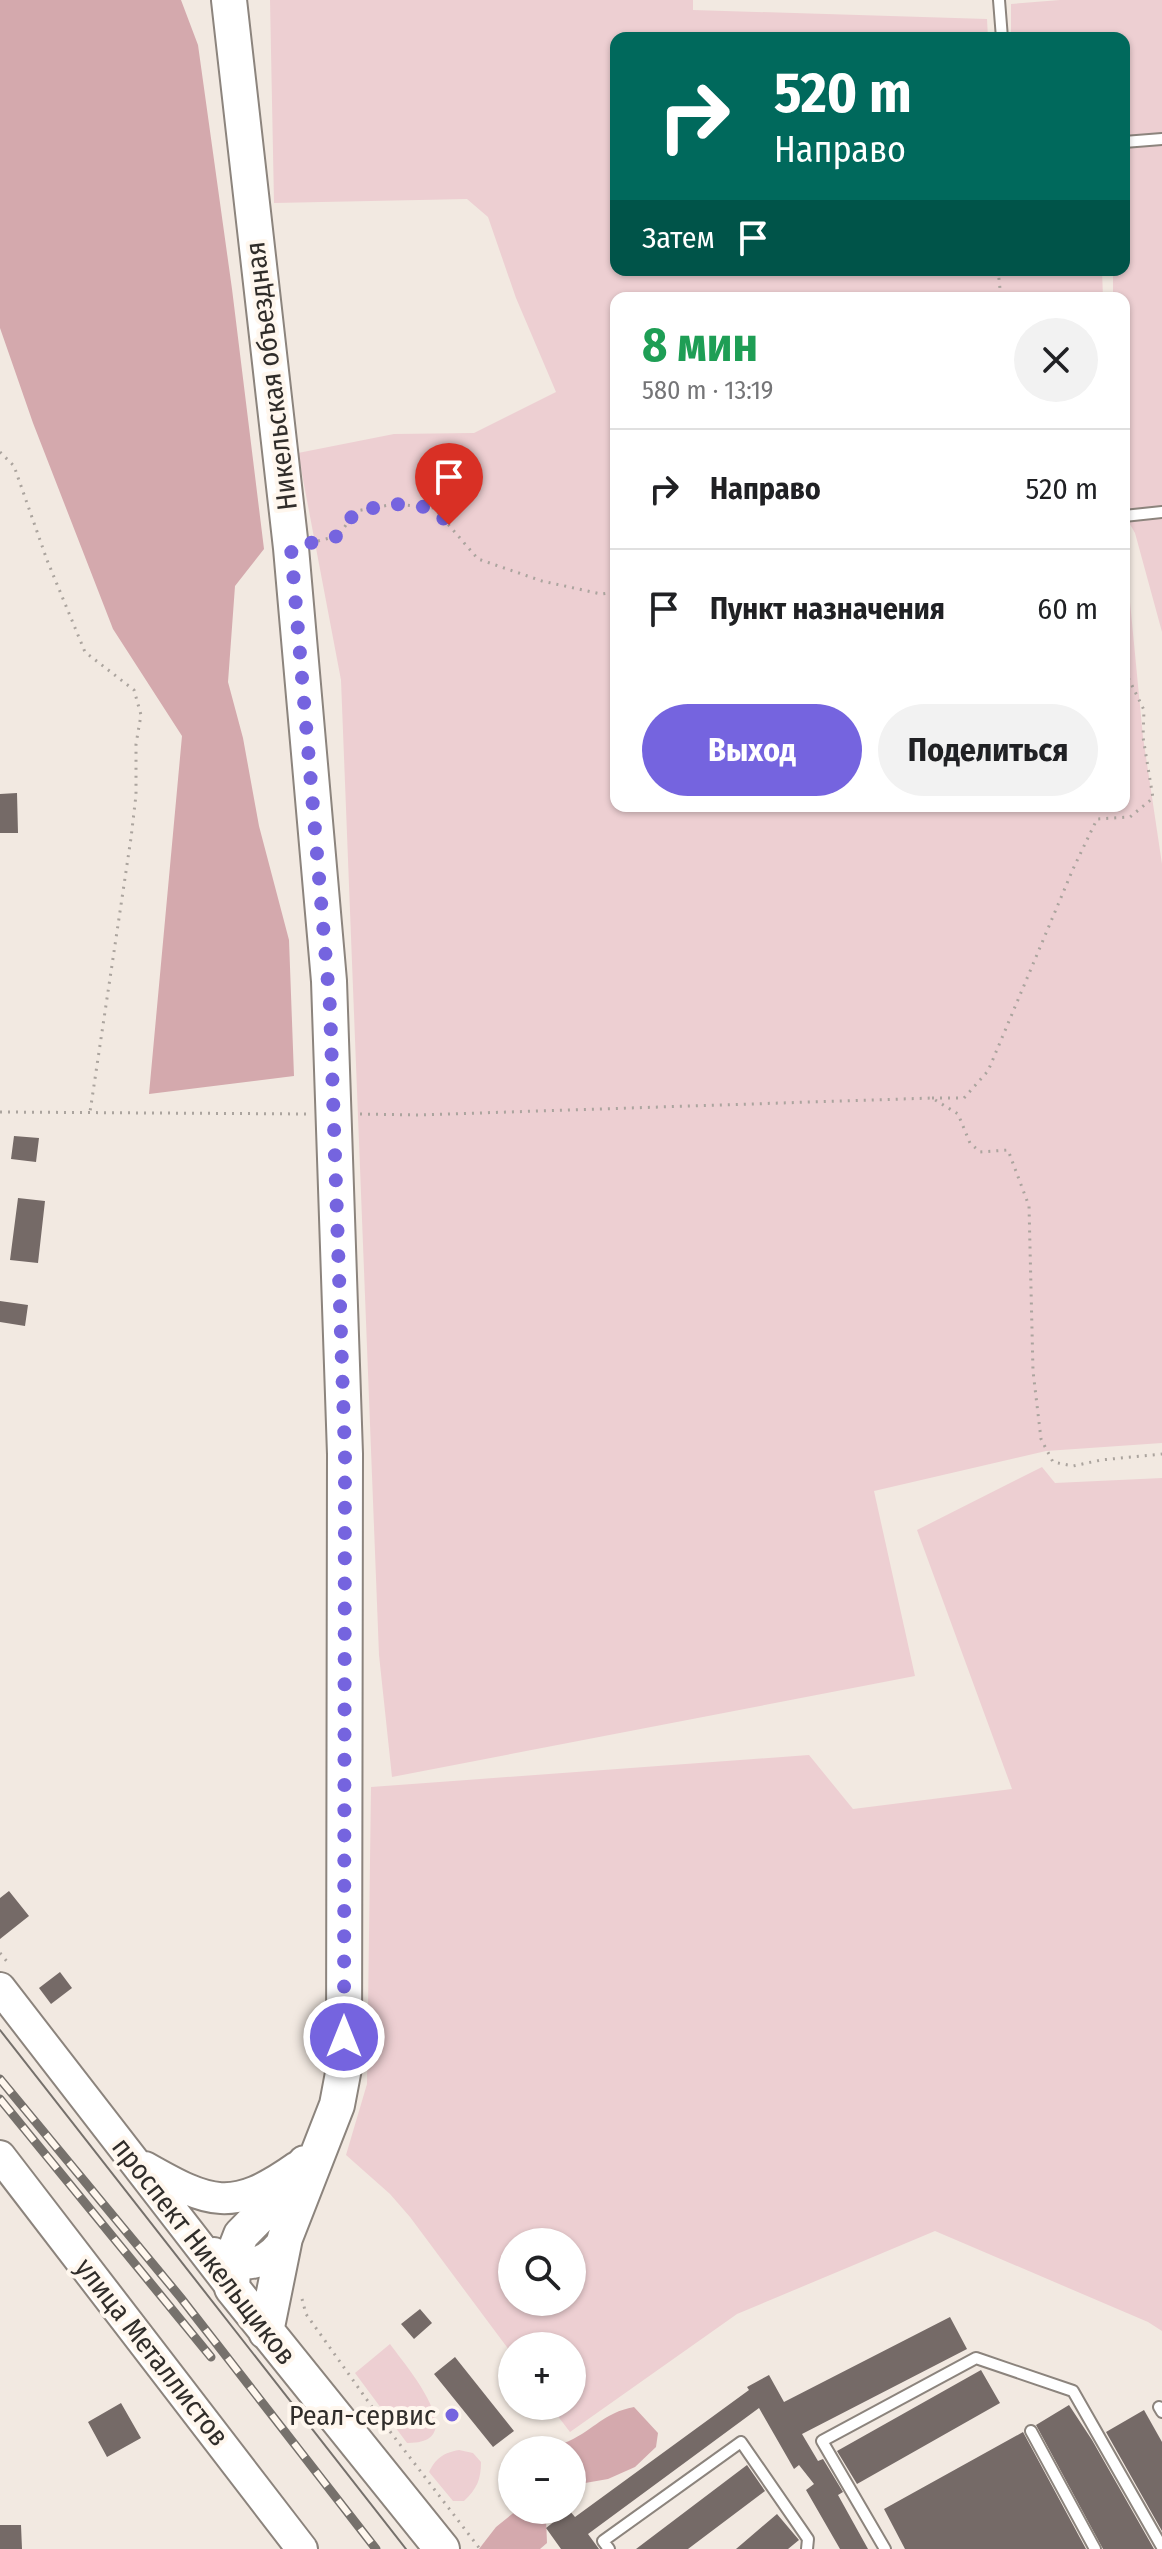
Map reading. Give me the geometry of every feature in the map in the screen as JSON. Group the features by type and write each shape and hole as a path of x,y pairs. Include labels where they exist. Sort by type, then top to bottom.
{"main road":[{"name":"Никельская объездная","path":"229,0 291,548 329,981 345,1454 344,2068 337,2105 317,2149 285,2238 266,2332"},
{"name":"проспект Никельщиков","path":"0,1988 196,2241 232,2275 266,2332 442,2549"},
{"path":"133,2160 207,2198 229,2200 252,2194 276,2182 317,2149"},
{"path":"232,2275 241,2235 283,2192 317,2149"},
{"name":"улица Металлистов","path":"0,2156 302,2549"},
{"path":"232,2275 269,2258 277,2252 285,2238"}],"lane":[{"path":"999,0 1002,32"},
{"path":"1130,142 1162,139"},
{"path":"1130,515 1162,512"},
{"path":"885,2549 822,2441 976,2358 1073,2391 1162,2547"},
{"path":"1031,2431 1095,2549"},
{"path":"609,2549 603,2541 741,2442 808,2539 807,2549"}],"path":[{"path":"0,452 14,466 47,560 85,652 134,690 141,715 136,744 133,824 90,1112"},
{"path":"291,548 338,536 356,511 395,504 434,508 478,559 542,581 601,594 610,593"},
{"path":"0,1112 406,1115 964,1098 988,1071 1097,819 1130,817 1153,798 1143,737 1144,710 1130,681"},
{"path":"932,1098 958,1114 970,1143 980,1152 1008,1150 1029,1206 1033,1371 1041,1439 1053,1462 1073,1466 1162,1454"},
{"path":"298,2288 306,2314 382,2421 480,2549"}],"shaded area":[{"path":"0,0 181,0 198,45 264,549 235,586 228,682 243,738 259,826 289,940 294,1076 149,1094 182,736 113,629 33,423 0,328"},
{"path":"270,0 693,0 693,10 987,19 988,32 610,32 610,276 1102,276 1103,292 610,292 610,812 1130,812 1130,602 1143,737 1162,864 1162,1443 1046,1451 874,1491 915,1676 392,1777 379,1655 341,680 298,453 394,434 474,433 556,392 516,298 488,217 467,199 274,203"},
{"path":"1060,0 1162,0 1162,632 1130,524 1130,292 1113,292 1113,276 1130,276 1130,32 1011,32 1011,4"},
{"path":"1042,1467 1055,1483 1162,1478 1162,2331 1148,2322 935,2231 737,2314 570,2432 561,2420 586,2420 586,2332 498,2332 498,2335 410,2217 390,2194 346,2155 367,2084 371,1787 809,1755 853,1809 1012,1789 917,1530"},
{"path":"390,2344 420,2385 435,2418 435,2431 426,2440 407,2443 355,2373"},
{"path":"634,2407 658,2433 656,2447 635,2467 608,2479 586,2483 586,2436 578,2436"},
{"path":"459,2450 473,2453 481,2462 480,2474 475,2488 464,2501 453,2501 429,2472 441,2457"},
{"path":"500,2524 546,2524 547,2543 540,2549 479,2549"}],"building":[{"path":"17,793 18,833 0,833 0,794"},
{"path":"14,1136 39,1138 36,1162 11,1159"},
{"path":"18,1198 45,1201 38,1263 10,1260"},
{"path":"0,1301 28,1305 25,1326 0,1322"},
{"path":"9,1891 29,1916 0,1939 0,1898"},
{"path":"60,1972 72,1988 51,2004 39,1988"},
{"path":"420,2309 432,2323 414,2339 401,2324"},
{"path":"950,2317 967,2349 802,2434 818,2461 823,2459 843,2492 838,2495 868,2549 840,2549 806,2490 814,2484 799,2465 794,2469 759,2408 588,2534 599,2549 561,2549 546,2528 551,2524 586,2524 586,2509 749,2390 747,2387 769,2375 784,2402"},
{"path":"455,2357 498,2411 498,2420 505,2420 514,2431 507,2436 498,2436 498,2443 493,2447 434,2374"},
{"path":"981,2370 1000,2403 857,2484 837,2451"},
{"path":"121,2403 141,2438 107,2457 88,2422"},
{"path":"1069,2405 1154,2549 1103,2549 1036,2425"},
{"path":"1144,2410 1162,2442 1162,2531 1106,2432"},
{"path":"1023,2432 1086,2549 905,2549 884,2509"},
{"path":"747,2465 765,2491 688,2549 636,2549"},
{"path":"777,2514 799,2540 788,2549 736,2549"},
{"path":"0,2525 21,2525 22,2549 0,2549"}],"tram line":[{"path":"0,2030 406,2549"}],"railway":[{"path":"0,2079 181,2298 376,2549"},
{"path":"0,2099 211,2357"}],"place":[{"name":"Реал-сервис","path":"452,2415"}],"route":[{"path":"344,2037 345,1454 330,1007 291,548 338,536 356,511 395,504 434,508 449,525"}]}
